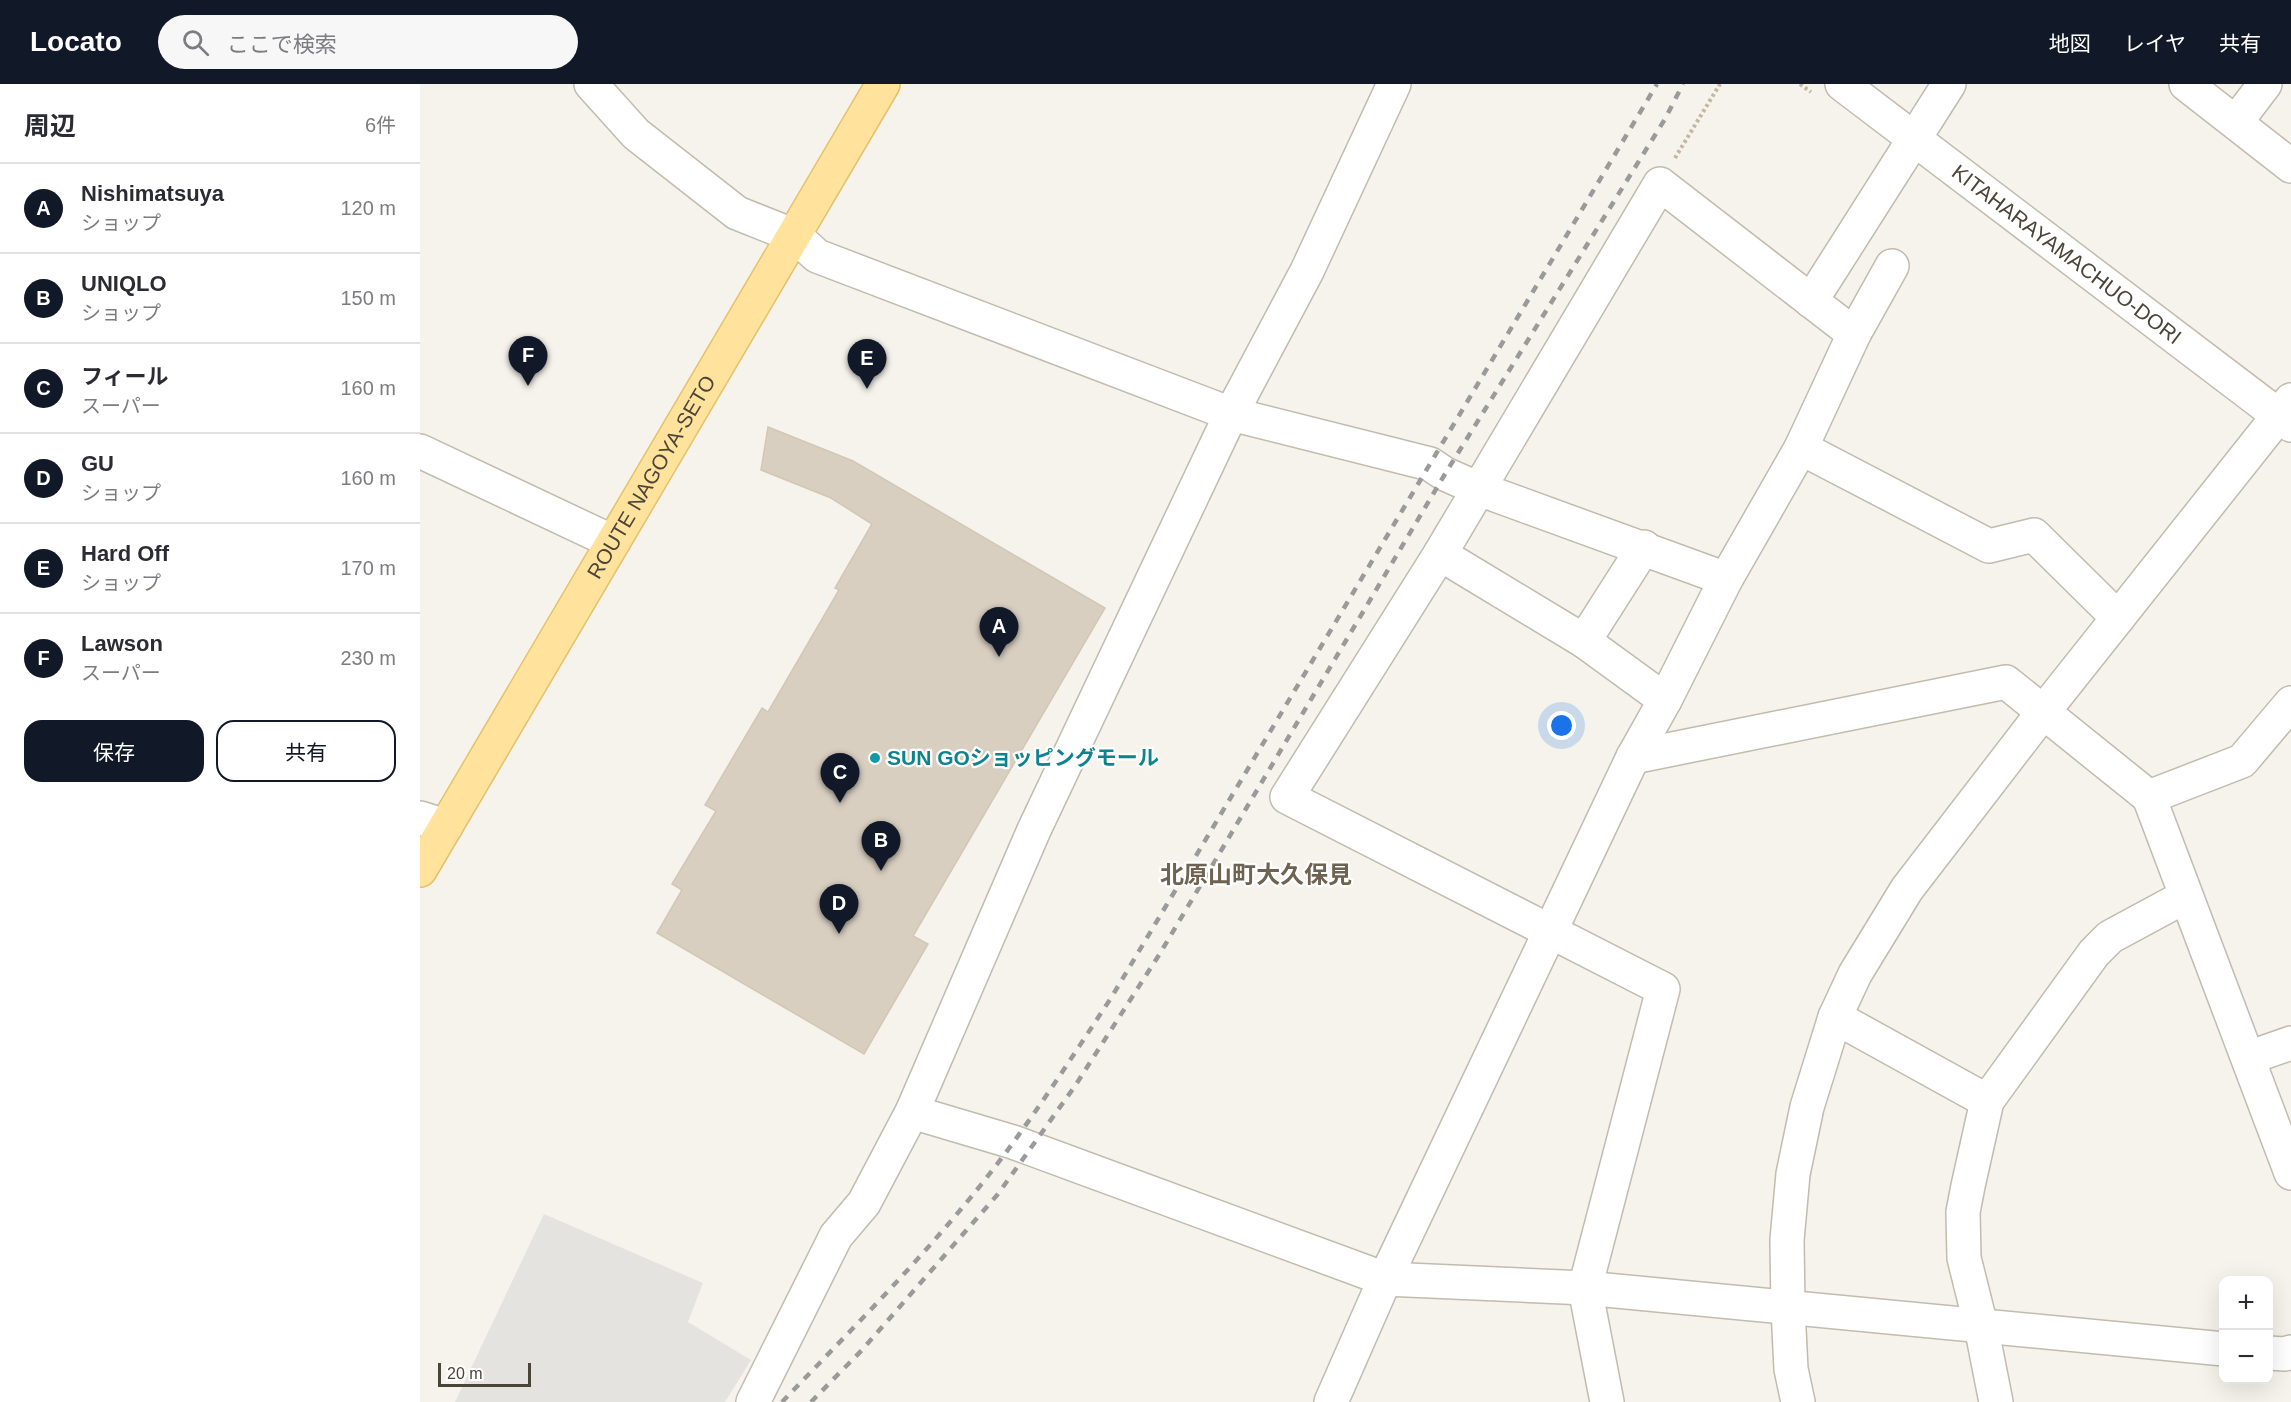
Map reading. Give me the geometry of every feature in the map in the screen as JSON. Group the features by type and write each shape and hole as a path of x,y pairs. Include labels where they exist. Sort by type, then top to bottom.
{"main road":[{"name":"ROUTE NAGOYA-SETO","path":"420,870 433,822 613,542 883,84"}],"street":[{"path":"591,84 636,134 737,213 795,236 818,256 1231,414 1430,464 1445,474 1479,489 1644,547 1726,579"},
{"path":"753,1402 836,1236 864,1203 912,1112 1034,830 1231,414 1307,271 1394,84"},
{"name":"KITAHARAYAMACHUO-DORI","path":"1842,84 2287,414"},
{"path":"1811,301 1949,84"},
{"path":"2186,84 2291,166"},
{"path":"2236,122 2265,84"},
{"path":"1607,1402 1585,1288 1663,989 1287,797 1440,554 1660,184 1854,334"},
{"path":"1331,1402 1385,1279 1633,757 1665,700 1726,579 1801,448 1854,334 1892,266"},
{"path":"1798,1402 1791,1369 1788,1309 1787,1240 1793,1174 1807,1107 1835,1017 1855,975 1906,889 2182,538 2287,414"},
{"path":"1801,448 1989,546 2034,535 2118,618"},
{"path":"420,451 613,542"},
{"path":"1584,641 1644,547"},
{"path":"1440,554 1584,641 1665,700"},
{"path":"1633,757 2006,682 2149,797 2291,1173"},
{"path":"2149,797 2242,761 2291,703"},
{"path":"1996,1402 1981,1326 1964,1258 1963,1212 1988,1101 2094,953 2110,937 2186,896"},
{"path":"1835,1017 1988,1101"},
{"path":"2248,1058 2291,1043"},
{"path":"912,1112 1013,1142 1385,1279 1585,1288 2219,1349"},
{"path":"2273,1353 2291,1352"}],"path":[{"path":"1660,184 1720,84"}],"shaded area":[{"path":"544,1214 703,1283 688,1322 751,1360 725,1402 455,1402"}],"building":[{"name":"SUN GOショッピングモール","path":"768,427 853,461 1105,608 913,936 928,944 864,1054 657,933 682,890 672,884 716,811 705,805 762,708 768,712 839,590 835,588 872,524 831,498 761,470"}],"railway":[{"path":"782,1402 886,1294 960,1210 1017,1137 1065,1068 1111,998 1657,84"},
{"path":"811,1402 862,1350 998,1194 1075,1086 1159,955 1445,474 1665,119 1683,84"}],"place":[{"name":"Lawson","path":"528,386"},
{"name":"Hard Off","path":"867,389"},
{"name":"Nishimatsuya","path":"999,657"},
{"name":"SUN GOショッピングモール","path":"875,758"},
{"name":"フィール","path":"840,803"},
{"name":"UNIQLO","path":"881,871"},
{"name":"GU","path":"839,934"}],"district":[{"name":"北原山町大久保見","path":"1256,875"}]}
